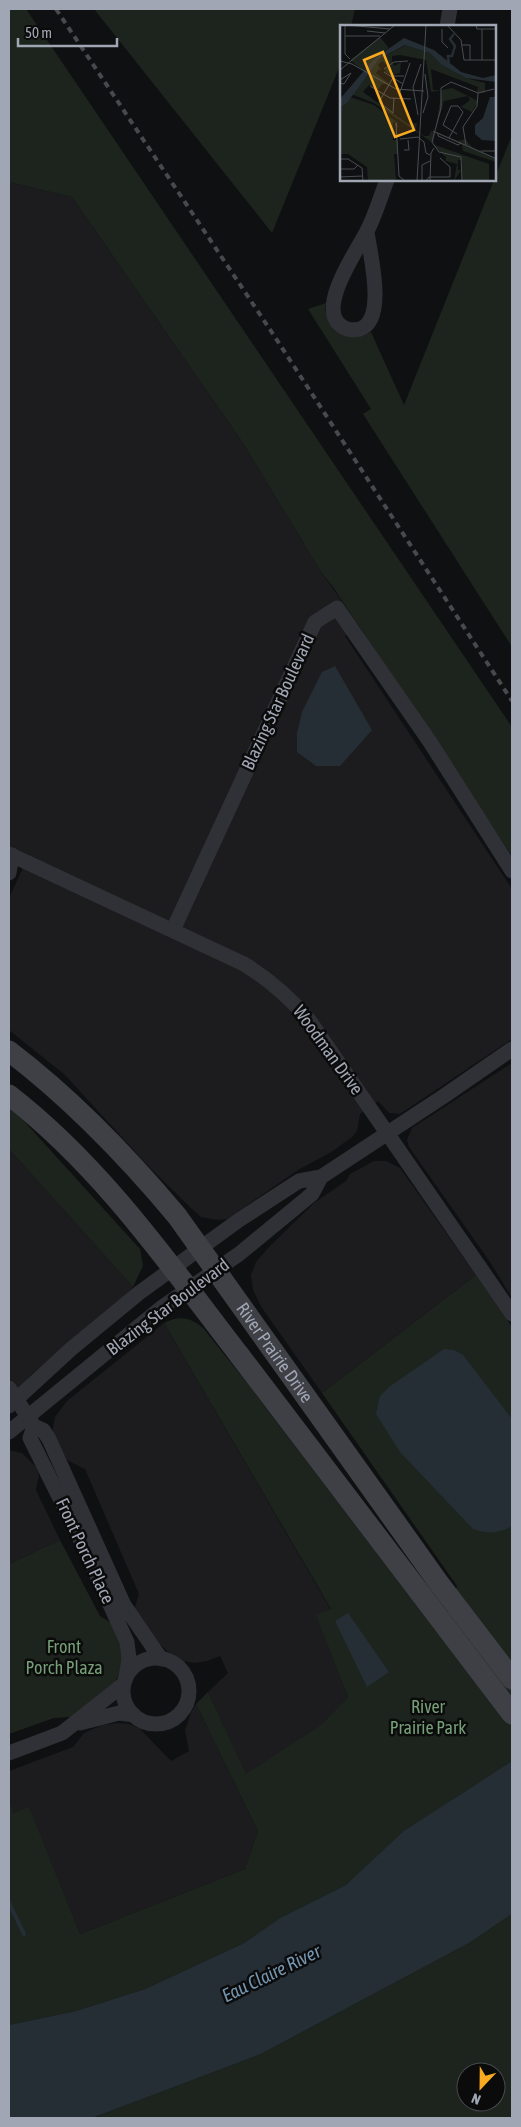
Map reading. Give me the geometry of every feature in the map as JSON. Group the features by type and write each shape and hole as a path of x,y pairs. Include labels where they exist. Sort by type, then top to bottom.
{"main road":[{"name":"River Prairie Drive","path":"9,1051 64,1094 108,1138 177,1216 201,1248 430,1588 512,1714"},
{"name":"River Prairie Drive","path":"9,1096 57,1137 111,1191 430,1588 512,1679"}],"street":[{"path":"447,25 450,9"},
{"path":"366,232 375,295 373,315 365,327 358,330 349,330 342,327 335,320 332,311 333,303 339,285 366,232 387,181"},
{"name":"Blazing Star Boulevard","path":"173,930 315,622 337,608 430,742 512,872"},
{"path":"9,873 10,856"},
{"name":"Woodman Drive","path":"10,856 244,964 267,978 288,996 310,1020 512,1314"},
{"name":"Blazing Star Boulevard","path":"11,1398 139,1293 201,1248 299,1181 321,1177 444,1096 512,1048"},
{"name":"Blazing Star Boulevard","path":"9,1432 31,1422 160,1308 216,1271 312,1194 321,1177"},
{"name":"Front Porch Place","path":"11,1398 31,1422 43,1430 54,1447 124,1605 161,1659 173,1663 185,1676 189,1693 187,1702 182,1711 167,1722 148,1723 134,1715 125,1701 125,1681 129,1658 127,1642 83,1545 30,1438 31,1422"},
{"path":"9,1753 62,1733 125,1681 132,1669 140,1662 150,1659 161,1659"},
{"path":"73,1724 119,1713 134,1715"}],"shaded area":[{"path":"9,182 72,197 243,443 321,572 358,624 345,636 512,889 512,1039 400,1114 389,1113 378,1101 360,1114 357,1131 352,1137 333,1151 298,1170 227,1219 218,1220 201,1217 151,1169 65,1075 9,1030 9,898 29,855 9,846"},
{"path":"512,1063 512,1298 490,1262 409,1147 407,1140 412,1128"},
{"path":"9,1149 133,1287 126,1296 35,1371 9,1397"},
{"path":"374,1161 386,1161 400,1168 476,1275 322,1393 262,1308 253,1290 251,1275 256,1262 267,1249 314,1203 346,1181 350,1174"},
{"path":"164,1323 331,1610 317,1616 348,1697 322,1725 246,1775 208,1692 228,1673 220,1656 195,1663 183,1661 167,1651 158,1642 134,1610 139,1594 85,1469 67,1460 52,1433 55,1417 67,1401"},
{"path":"9,1450 22,1453 36,1467 39,1475 36,1490 60,1540 9,1564"},
{"path":"196,1704 258,1831 245,1869 80,1934 29,1808 13,1813 9,1797 9,1771 73,1747 84,1733 102,1725 117,1723 129,1724 139,1728 171,1761 189,1751 185,1730"}],"green space":[{"path":"9,9 26,9 512,727 512,856 333,587 321,572 243,443 72,197 9,182"},
{"path":"94,9 355,9 351,25 340,25 340,65 272,233"},
{"path":"512,135 512,647 363,414 371,409 308,309 326,303 325,309 329,322 362,336 371,332 404,405 494,181 496,181 496,175"},
{"path":"9,1107 140,1249 143,1266 133,1287 9,1149"},
{"name":"River Prairie Park","path":"476,1275 512,1327 512,1761 455,1798 415,1832 346,1885 280,1918 244,1943 145,1989 76,2011 9,2025 9,1797 13,1813 29,1807 80,1934 245,1869 258,1831 196,1704 208,1692 246,1774 321,1725 348,1697 316,1615 331,1609 164,1323 169,1320 185,1318 195,1322 204,1329 439,1635 457,1586 322,1393"},
{"name":"Front Porch Plaza","path":"60,1540 100,1616 113,1624 116,1630 124,1655 120,1672 115,1682 71,1717 54,1718 9,1734 9,1564"},
{"path":"512,1914 512,2118 92,2118 261,2054 469,1943"}],"water":[{"path":"335,666 372,730 340,766 316,766 297,752 297,733 302,712 322,672"},
{"path":"444,1349 454,1350 463,1355 512,1419 512,1526 502,1531 483,1532 473,1529 400,1452 376,1414 380,1396 389,1387"},
{"path":"348,1613 389,1672 367,1687 335,1621"},
{"name":"Eau Claire River","path":"512,1761 512,1914 469,1943 261,2054 92,2118 9,2118 9,2025 76,2011 145,1989 244,1943 280,1918 346,1885 404,1831"}],"waterway":[{"path":"9,1903 24,1934"}],"railway":[{"path":"56,9 273,334 512,701"}]}
